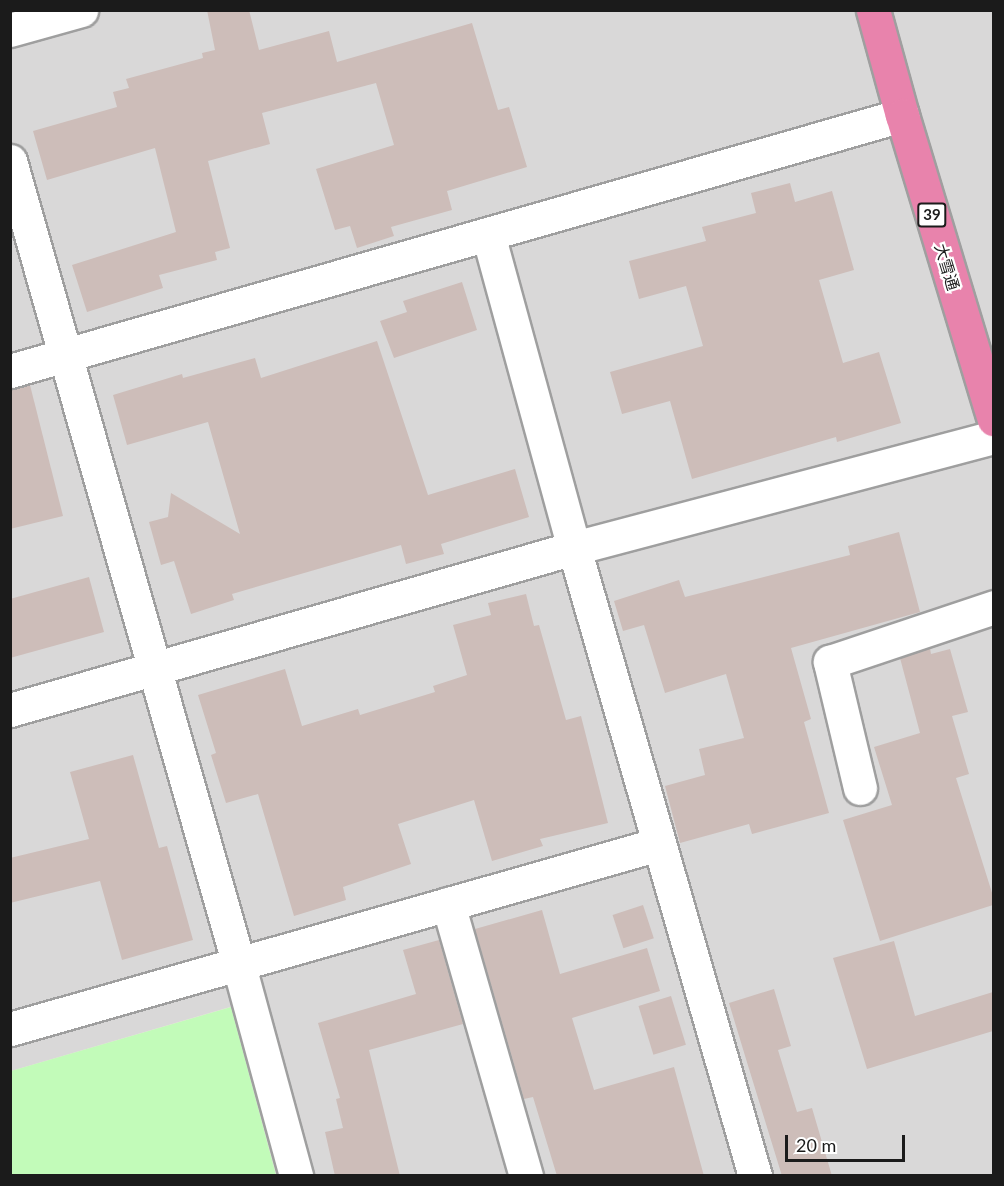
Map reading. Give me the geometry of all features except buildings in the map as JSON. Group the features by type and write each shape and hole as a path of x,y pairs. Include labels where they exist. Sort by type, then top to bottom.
{"highway":[{"name":"大雪通","path":"873,10 993,419"}],"street":[{"path":"10,30 81,10"},
{"path":"10,371 902,115"},
{"path":"10,161 238,962 296,1176"},
{"path":"488,234 574,548 755,1176"},
{"path":"10,710 574,548 993,437"},
{"path":"860,788 830,662 993,607"},
{"path":"10,1029 238,962 659,844"},
{"path":"448,904 526,1176"}],"shaded area":[{"path":"11,11 993,11 993,1175 276,1175 230,1007 11,1071"}],"green space":[{"path":"231,1007 276,1175 11,1175 11,1071"}]}
